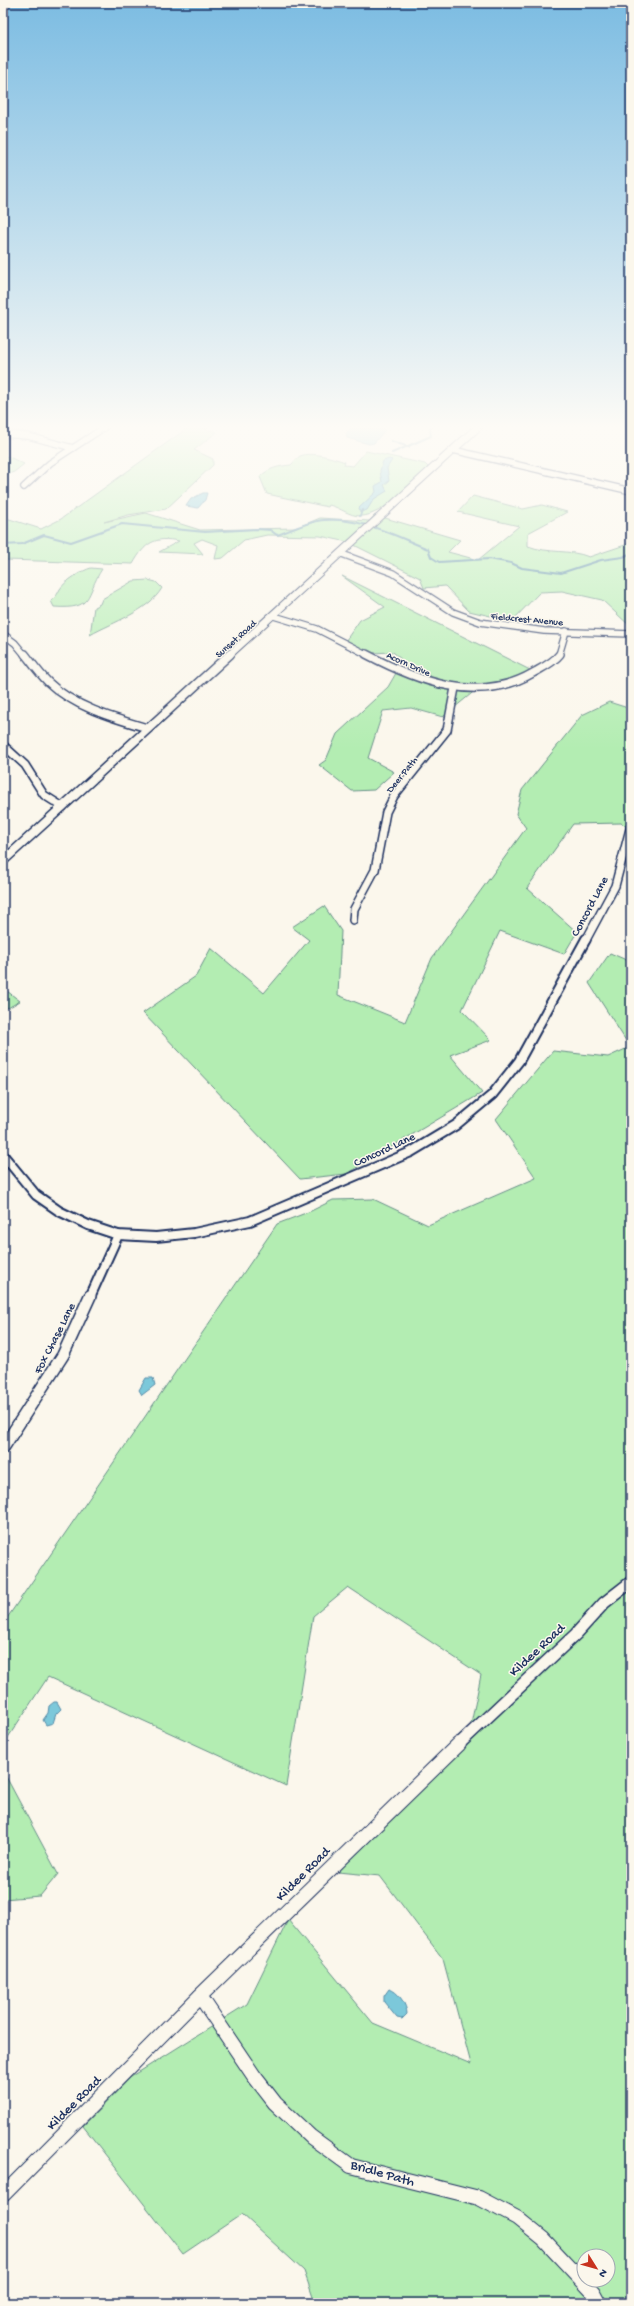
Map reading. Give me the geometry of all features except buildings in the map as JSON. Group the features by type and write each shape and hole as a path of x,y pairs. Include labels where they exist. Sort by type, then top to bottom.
{"street":[{"name":"Sunset Road","path":"3,862 147,728 274,616 362,535"},
{"name":"Fieldcrest Avenue","path":"342,554 382,568 409,582 455,613 485,624 566,631 631,634"},
{"name":"Acorn Drive","path":"274,616 323,631 414,678 431,684 455,688 488,688 508,684 526,677 561,654 566,631"},
{"path":"3,634 15,642 28,660 48,682 69,698 104,714 147,728"},
{"name":"Deer Path","path":"353,920 354,909 375,870 386,812 394,796 436,746 447,730 455,688"},
{"path":"3,745 25,766 44,795 63,807"},
{"name":"Concord Lane","path":"3,1155 36,1194 59,1211 88,1225 118,1235 156,1237 194,1233 250,1221 411,1152 456,1125 492,1095 519,1061 615,886 631,825"},
{"name":"Fox Chase Lane","path":"3,1448 63,1355 118,1235"},
{"name":"Kildee Road","path":"3,2195 200,1996 413,1787 576,1634 604,1603 631,1582"},
{"name":"Bridle Path","path":"200,1996 254,2076 275,2103 311,2137 351,2166 479,2198 517,2218 543,2239 593,2292 599,2303"}],"green space":[{"path":"3,535 442,535 460,540 448,552 478,560 509,535 528,535 528,546 544,550 574,553 589,557 631,543 631,627 602,600 562,591 540,592 512,621 469,611 445,586 424,588 420,578 348,542 320,536 267,535 244,540 223,558 215,559 218,545 202,539 194,543 203,554 159,552 179,541 163,540 146,546 133,564 6,560 3,562"},
{"path":"91,568 102,569 87,599 83,603 76,606 54,607 51,601 62,586 74,576"},
{"path":"342,576 534,672 500,687 477,689 443,717 411,708 383,711 368,758 394,772 374,790 352,791 319,765 326,760 337,734 388,687 403,661 393,652 371,653 346,640 360,620 385,607"},
{"path":"148,580 156,582 162,588 156,596 140,610 90,635 94,607 100,604 102,599 133,581"},
{"path":"609,702 631,709 631,829 621,823 573,824 527,888 577,932 564,954 500,931 462,1010 491,1040 450,1055 482,1093 346,1174 300,1179 143,1013 196,976 211,948 264,993 309,940 292,927 324,906 341,931 338,995 405,1022 432,958 526,828 516,814 522,790 582,715"},
{"path":"610,953 631,962 631,2303 315,2303 304,2271 242,2214 183,2254 83,2126 131,2077 247,2004 288,1920 373,2023 471,2064 443,1959 380,1876 338,1872 469,1734 481,1675 348,1587 313,1616 286,1786 48,1677 3,1745 3,1624 277,1224 311,1211 333,1200 373,1199 428,1225 536,1178 496,1119 553,1051 608,1057 630,1047 589,983"},
{"path":"3,988 20,1001 8,1008 3,1004"},
{"path":"3,1771 58,1874 40,1896 3,1899"}],"water":[{"path":"146,1378 153,1378 155,1385 142,1395 139,1390"},
{"path":"54,1702 57,1702 61,1709 56,1714 53,1723 46,1725 43,1720 48,1713 49,1706"},
{"path":"389,1989 399,1995 407,2010 407,2014 402,2019 397,2018 384,2002 384,1996"}],"waterway":[{"path":"3,545 22,544 44,535 71,542 92,535"},
{"path":"393,535 428,549 431,557 439,562 489,559 511,563 522,568 561,573 601,560 623,557 631,553"}]}
